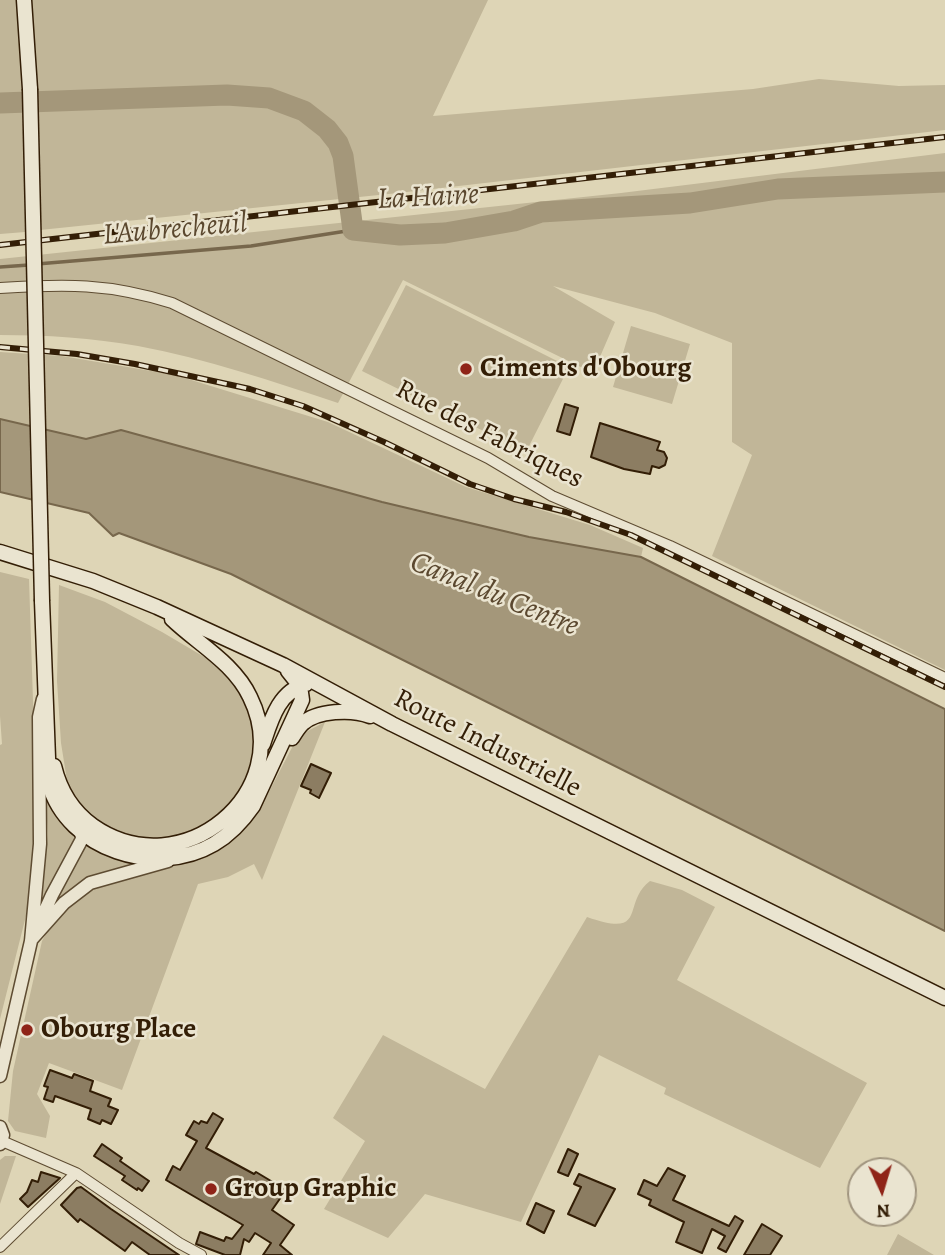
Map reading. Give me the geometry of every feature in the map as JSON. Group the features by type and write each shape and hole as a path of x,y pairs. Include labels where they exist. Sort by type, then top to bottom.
{"main road":[{"path":"24,0 30,89 47,770 52,795 65,816 83,833 113,851 132,856 164,858 185,855 213,845 243,821 301,724 325,714 361,713 393,724"},
{"name":"Route Industrielle","path":"0,552 93,581 283,665 393,724 945,998"},
{"path":"157,607 223,662 245,687 258,719 260,754"},
{"path":"253,806 300,708 303,692 283,665"},
{"path":"46,724 57,778 77,814 109,837 126,844 151,846 187,842 217,826 228,816 249,786 275,710 287,695 300,686 318,683"}],"street":[{"name":"Rue des Fabriques","path":"0,288 67,284 94,286 143,294 172,303 488,458 552,496 670,546 945,678"},
{"path":"0,1076 31,941 40,844 41,758 38,717 45,692"},
{"path":"31,941 52,895 74,857 83,833 77,814"},
{"path":"31,941 64,903 90,883 185,855"},
{"path":"1,1137 76,1173 201,1255"},
{"path":"0,1247 76,1173"}],"shaded area":[{"path":"0,0 23,0 25,232 0,234"},
{"path":"26,0 488,0 433,116 753,89 819,79 899,86 945,85 945,130 398,193 40,230"},
{"path":"945,153 945,670 712,556 752,455 732,442 732,343 655,313 553,286 615,322 593,373 403,280 338,403 164,351 69,337 0,335 0,259 621,193"},
{"name":"Ciments d'Obourg","path":"406,285 569,367 526,452 362,371"},
{"path":"631,326 690,344 672,404 613,387"},
{"path":"0,352 62,356 175,375 328,422 466,487 590,525 643,548 641,557 529,537 382,502 121,430 86,439 0,419"},
{"path":"0,572 29,579 37,823 32,892 0,1019 2,744"},
{"path":"59,585 105,602 228,671 247,701 257,750 234,803 199,831 140,843 100,826 69,793 61,743 57,681"},
{"path":"325,722 262,880 254,864 228,877 198,884 122,1090 49,1063 37,1094 50,1116 46,1138 15,1131 8,1121 13,1071 42,941 52,923 67,906 96,886 202,857 237,836 260,809 298,736"},
{"path":"45,793 76,841 43,904 40,904 48,835"},
{"path":"87,844 137,862 138,865 101,874 51,906"},
{"path":"650,881 682,890 715,907 677,980 867,1083 820,1168 664,1094 666,1088 599,1055 521,1222 425,1194 388,1238 324,1209 365,1141 333,1118 383,1035 485,1089 587,917 606,923 619,924 627,921 642,890"},
{"path":"5,1156 16,1156 0,1204 0,1160"},
{"path":"898,1234 934,1255 887,1255"}],"water":[{"name":"Canal du Centre","path":"0,419 86,439 121,430 382,502 529,537 641,557 945,709 945,931 231,574 119,533 113,536 89,513 0,492"}],"building":[{"path":"565,404 578,408 570,435 557,431"},
{"path":"600,423 660,442 657,450 664,452 667,458 665,465 659,468 652,466 650,474 624,469 591,457"},
{"path":"311,764 331,773 319,798 310,793 311,790 301,786"},
{"path":"50,1070 72,1078 74,1074 93,1081 90,1091 111,1099 108,1106 118,1110 111,1124 102,1120 100,1124 88,1119 91,1109 55,1096 53,1102 44,1099 48,1087 44,1086"},
{"path":"213,1113 223,1119 206,1148 286,1190 272,1210 294,1225 280,1245 292,1255 263,1255 271,1243 255,1233 249,1242 244,1239 240,1255 225,1255 196,1244 200,1232 224,1241 226,1237 232,1239 243,1225 166,1180 173,1166 180,1170 197,1141 186,1135 194,1121 199,1124 201,1121 207,1123"},
{"path":"102,1144 122,1158 120,1161 149,1181 142,1191 122,1180 125,1176 94,1156"},
{"path":"568,1149 578,1154 568,1176 558,1172"},
{"path":"668,1168 685,1176 673,1200 729,1226 735,1216 743,1221 726,1252 718,1248 725,1236 712,1229 702,1253 676,1242 684,1222 649,1205 651,1200 638,1194 644,1180 657,1186"},
{"path":"41,1172 60,1178 28,1207 20,1199 27,1192 32,1180 38,1182"},
{"path":"579,1174 615,1189 595,1226 568,1214 581,1187 574,1184"},
{"path":"81,1187 179,1255 150,1255 132,1242 125,1251 80,1219 78,1222 61,1205"},
{"path":"536,1203 554,1211 544,1233 527,1224"},
{"path":"762,1224 782,1236 770,1255 744,1255"}],"waterway":[{"name":"La Haine","path":"0,103 227,95 269,98 304,111 327,129 338,143 343,156 353,230 400,235 445,233 514,221 541,212 690,203 778,189 945,182"},
{"name":"L'Aubrecheuil","path":"37,264 251,246 353,230"},
{"name":"L'Aubrecheuil","path":"0,267 29,265"}],"railway":[{"path":"0,245 945,137"},
{"path":"0,347 77,354 135,364 250,389 303,406 470,484 566,512 631,535 945,687"}],"place":[{"name":"Ciments d'Obourg","path":"466,369"},
{"name":"Obourg Place","path":"27,1030"},
{"name":"Group Graphic","path":"211,1189"}]}
